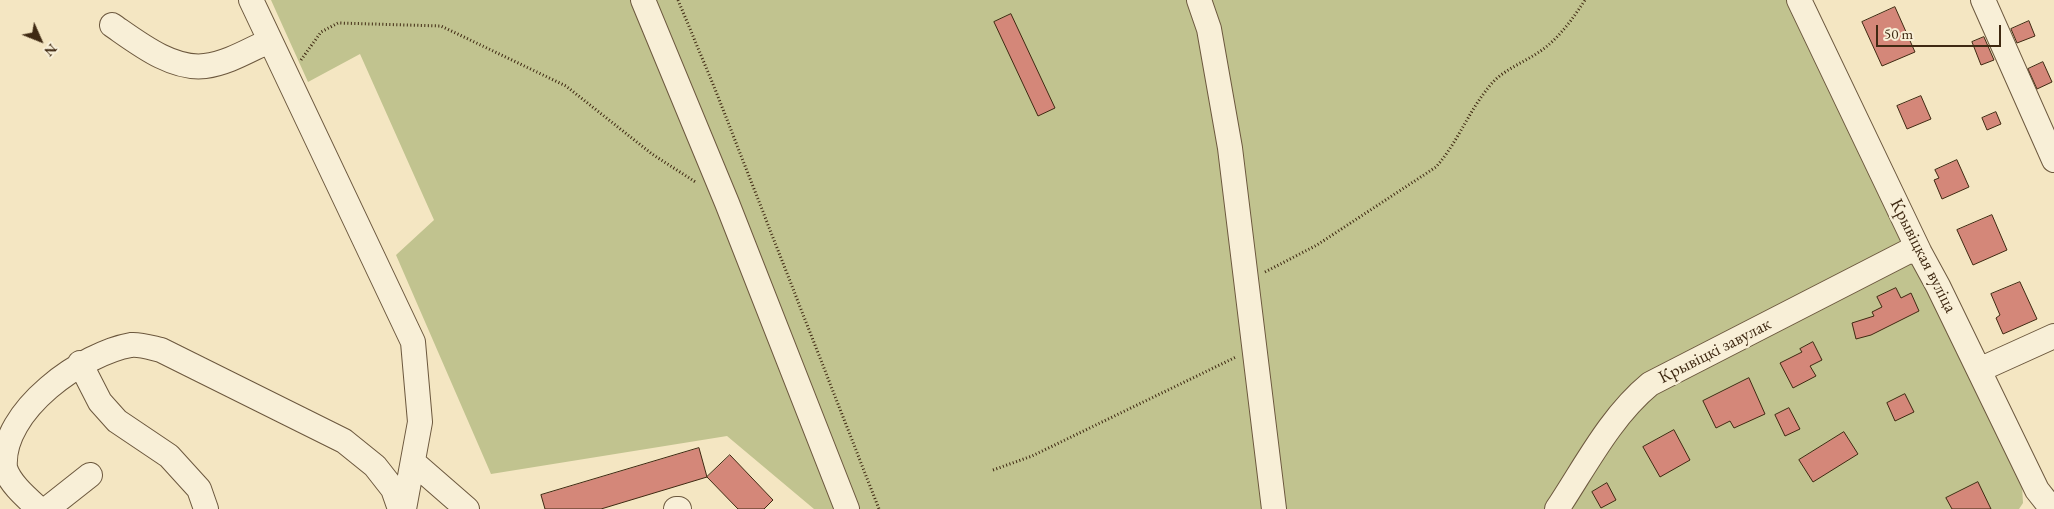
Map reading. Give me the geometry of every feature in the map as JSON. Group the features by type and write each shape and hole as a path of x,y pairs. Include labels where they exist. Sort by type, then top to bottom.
{"street":[{"path":"251,0 413,342 420,422 404,509"},
{"path":"643,0 727,203 847,509"},
{"path":"1200,0 1209,29 1230,148 1274,509"},
{"name":"Крывіцкая вуліца","path":"1799,0 1920,253 1938,286 2037,490 2052,509"},
{"path":"1983,0 2054,160"},
{"path":"112,25 159,55 182,63 204,66 228,60 269,41"},
{"name":"Крывіцкі завулак","path":"1557,509 1620,414 1635,396 1650,384 1909,251 1920,253"},
{"path":"1979,370 2054,336"},
{"path":"39,509 18,489 5,469 2,452 9,427 24,407 49,384 80,363 108,350 134,345 161,350 344,441 375,466 393,489 400,509"},
{"path":"80,363 100,402 117,421 169,456 199,489 206,509"},
{"path":"413,462 461,507"},
{"path":"47,509 90,475"}],"path":[{"path":"678,0 715,89 879,509"},
{"path":"1246,281 1318,245 1436,167 1451,150 1470,112 1495,80 1546,47 1573,20 1585,0"},
{"path":"287,79 321,32 338,23 441,26 566,86 652,154 702,186"},
{"path":"993,470 1032,456 1239,355"}],"green space":[{"path":"271,0 1788,0 2022,485 2023,503 2019,509 814,509 727,436 491,474 396,255 434,220 360,54 308,82"}],"building":[{"path":"1895,7 1915,52 1882,66 1862,22"},
{"path":"1011,14 1055,108 1038,116 994,22"},
{"path":"2029,21 2035,36 2017,43 2011,29"},
{"path":"1984,37 1994,60 1981,65 1972,42"},
{"path":"2043,62 2052,82 2037,89 2028,69"},
{"path":"1921,96 1931,119 1907,129 1897,106"},
{"path":"1996,112 2001,124 1987,130 1982,118"},
{"path":"1957,160 1969,187 1942,199 1934,180 1939,178 1935,170"},
{"path":"1992,215 2007,250 1973,265 1957,230"},
{"path":"2020,282 2037,319 2003,334 1996,318 2000,315 1991,294"},
{"path":"1896,288 1901,298 1911,293 1919,311 1871,335 1856,339 1852,323 1874,316 1872,312 1882,307 1877,297"},
{"path":"1813,342 1822,360 1810,366 1816,376 1793,388 1780,363 1802,352 1800,349"},
{"path":"1749,378 1765,414 1734,428 1730,421 1716,428 1703,401"},
{"path":"1905,394 1914,412 1895,421 1887,403"},
{"path":"1789,408 1800,429 1785,436 1775,415"},
{"path":"1674,430 1690,460 1660,477 1643,447"},
{"path":"1844,432 1858,454 1813,482 1799,460"},
{"path":"699,448 707,477 601,509 545,509 541,495"},
{"path":"730,455 773,500 764,509 738,509 707,477"},
{"path":"1978,482 1991,509 1952,509 1946,498"},
{"path":"1607,483 1616,500 1601,508 1592,492"}]}
